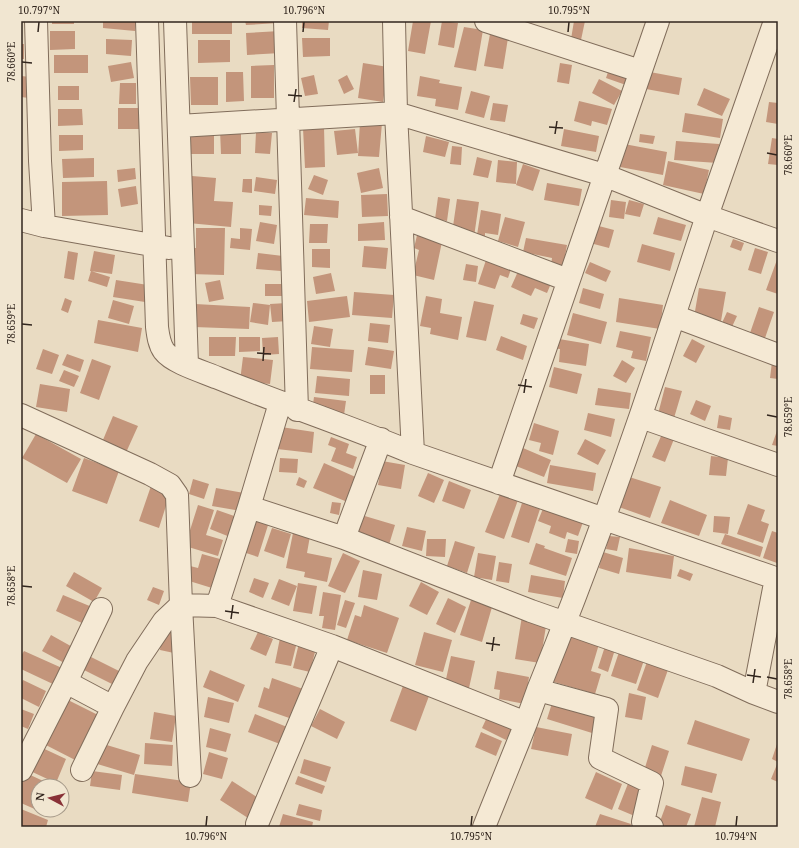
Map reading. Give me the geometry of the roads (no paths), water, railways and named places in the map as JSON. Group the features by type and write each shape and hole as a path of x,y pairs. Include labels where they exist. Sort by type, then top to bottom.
{"street":[{"path":"36,21 40,161 44,226"},
{"path":"147,21 157,327 159,341 164,351 187,365 289,406 381,439 413,453 777,579 754,693"},
{"path":"175,21 187,365"},
{"path":"217,606 249,507 289,406 288,120 285,21"},
{"path":"394,21 396,113 413,453"},
{"path":"486,21 640,70"},
{"path":"499,483 658,21"},
{"path":"484,827 566,622 641,417 707,216 774,21"},
{"path":"179,126 396,113 604,175 707,216 778,241"},
{"path":"401,217 568,280"},
{"path":"21,220 44,226 183,250"},
{"path":"674,316 778,355"},
{"path":"641,417 778,466"},
{"path":"22,418 150,474 170,485 176,495 180,605 190,776"},
{"path":"344,538 381,439"},
{"path":"249,507 344,538 531,611 717,676 778,702"},
{"path":"82,770 137,661 164,621 180,605 217,606 332,646 526,723"},
{"path":"21,770 101,610"},
{"path":"257,824 332,646"},
{"path":"66,682 113,707"},
{"path":"538,690 607,709 600,758 652,782 643,822 652,827"}]}
